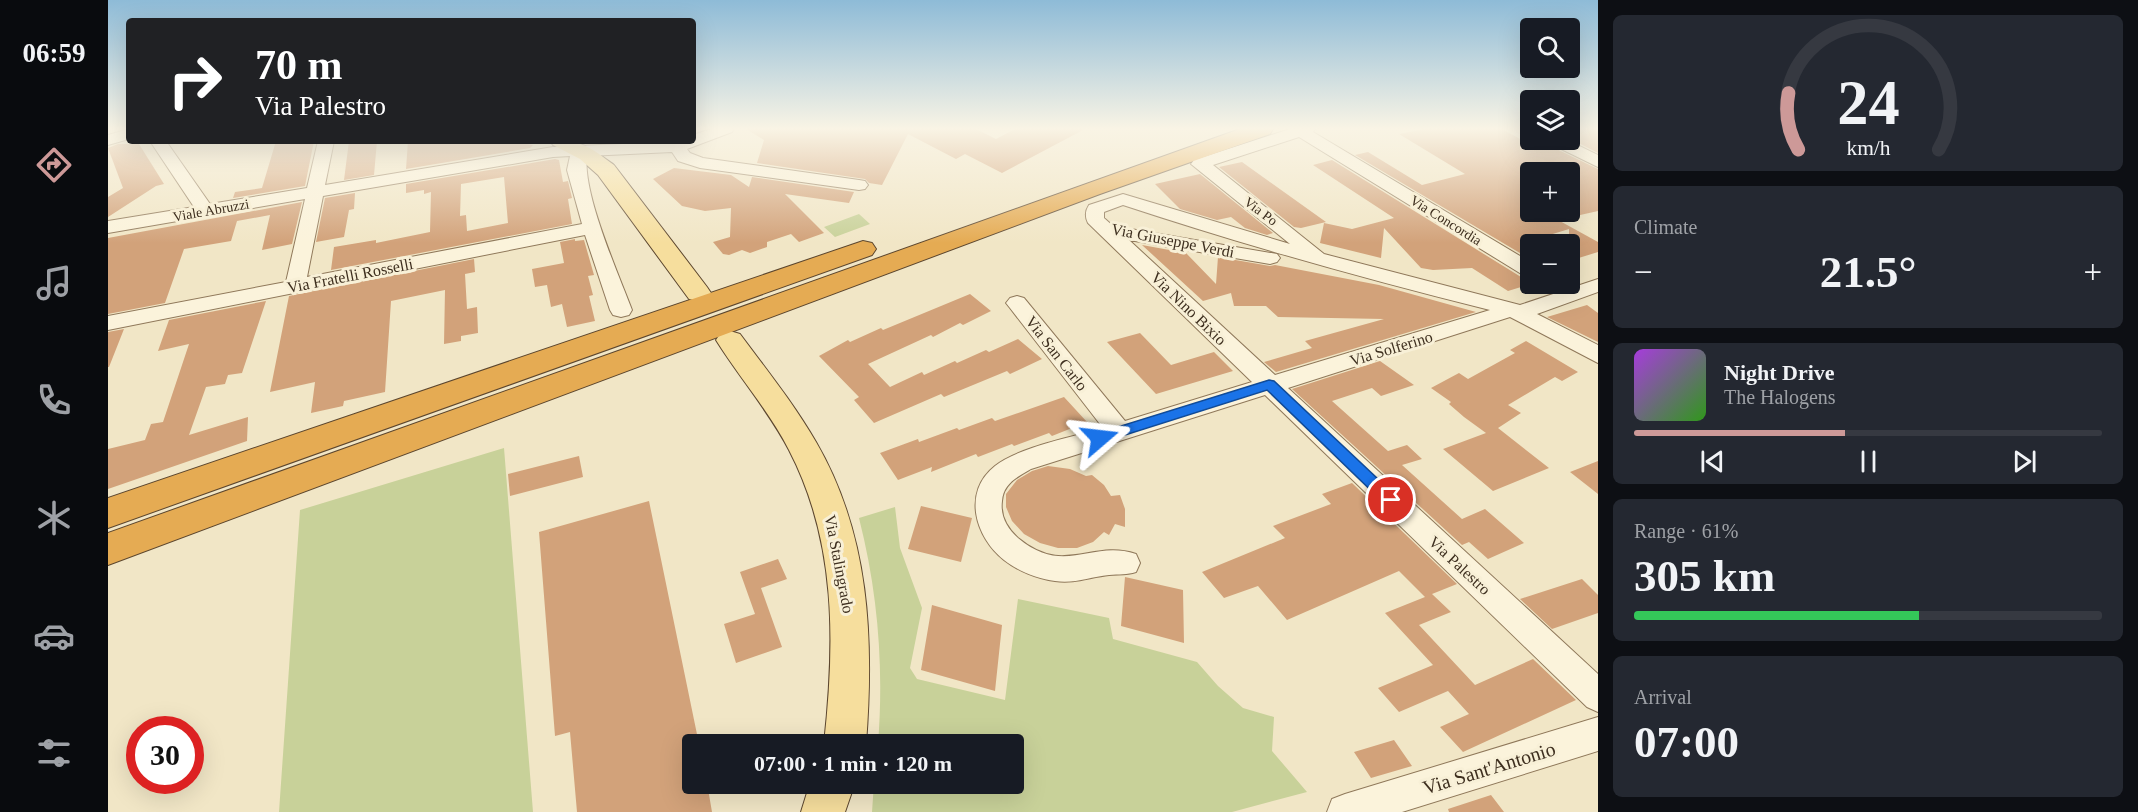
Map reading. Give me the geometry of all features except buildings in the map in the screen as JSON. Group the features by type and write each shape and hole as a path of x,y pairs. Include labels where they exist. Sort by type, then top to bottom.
{"highway":[{"path":"108,513 1102,167"},
{"path":"108,549 1154,167"}],"main road":[{"path":"602,167 698,293"},
{"name":"Via Stalingrado","path":"730,340 787,420 806,452 826,496 838,534 849,594 852,648 845,734"},
{"path":"823,812 828,794"},
{"path":"840,812 841,794"}],"street":[{"path":"176,167 206,211"},
{"path":"295,286 320,167"},
{"name":"Viale Abruzzi","path":"108,227 464,167"},
{"path":"576,167 592,228 621,310"},
{"path":"728,167 859,185"},
{"name":"Via Po","path":"1203,167 1282,239 1320,259"},
{"name":"Via Concordia","path":"1363,167 1520,265"},
{"name":"Via Giuseppe Verdi","path":"1282,239 1201,225 1123,199 1095,209 1095,219 1108,231 1379,276"},
{"name":"Via Fratelli Rosselli","path":"108,323 592,228"},
{"name":"Via Nino Bixio","path":"1108,231 1269,385"},
{"name":"Via Giuseppe Verdi","path":"1320,259 1515,310 1598,355"},
{"name":"Via Solferino","path":"1269,385 1496,315 1571,296 1598,285"},
{"path":"1568,294 1571,296"},
{"name":"Via San Carlo","path":"1017,303 1120,432"},
{"path":"1126,563 1107,562 1085,569 1066,570 1039,565 1017,554 1004,543 990,521 988,498 992,486 1005,471 1022,462 1269,385"},
{"name":"Via Palestro","path":"1269,385 1598,696"},
{"name":"Via Sant'Antonio","path":"1367,809 1598,734"}],"green space":[{"path":"859,214 870,224 835,237 824,227"},
{"path":"504,448 533,812 279,812 300,510"},
{"path":"895,507 900,548 922,608 910,668 917,679 1005,700 1018,599 1109,618 1113,639 1197,662 1218,686 1243,708 1274,717 1272,751 1307,792 1232,812 872,812 873,794 1024,794 1024,734 879,734 880,658 878,630 871,574 859,518"}],"route":[{"path":"1100,438 1269,385 1391,500"}]}
